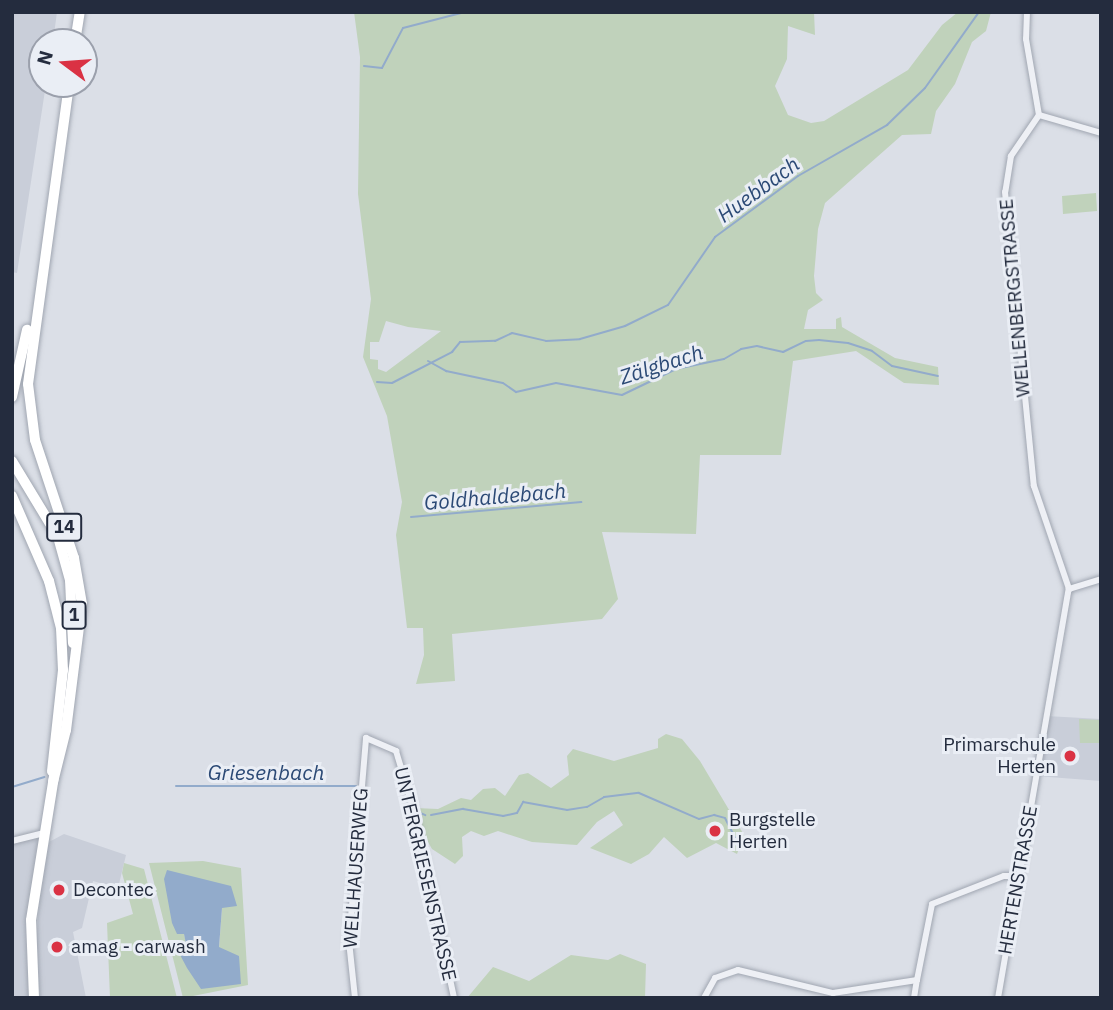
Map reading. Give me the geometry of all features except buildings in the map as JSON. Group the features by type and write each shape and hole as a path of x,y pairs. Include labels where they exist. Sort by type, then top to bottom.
{"main road":[{"name":"14","path":"53,782 66,730 82,604 74,558 42,465 29,405 41,273 67,98"},
{"name":"14","path":"12,397 41,273"},
{"name":"1","path":"12,461 58,537 73,600 71,668 29,937 34,998"},
{"name":"14","path":"12,496 49,581 61,628 63,670 53,782"}],"street":[{"path":"1027,12 1026,38 1039,116 1101,133"},
{"name":"WELLENBERGSTRASSE","path":"1039,116 1011,156 1005,192 1034,486 1069,590"},
{"path":"1069,590 1101,579"},
{"name":"HERTENSTRASSE","path":"998,998 1069,590"},
{"name":"UNTERGRIESENSTRASSE","path":"366,738 396,751 414,811 454,998"},
{"name":"WELLHAUSERWEG","path":"355,998 349,941 366,738"},
{"path":"12,841 44,833"},
{"path":"914,998 932,904 1004,876 1019,876"},
{"path":"704,998 707,985 715,978 738,970 834,993 917,980"}],"shaded area":[{"path":"12,12 57,12 55,28 28,28 28,98 44,98 17,273 12,272"},
{"name":"Primarschule Herten","path":"1046,716 1101,719 1101,781 1036,776"},
{"path":"44,833 31,920 34,998 12,998 12,842"},
{"path":"64,834 126,855 118,888 93,881 82,928 73,932 86,998 40,998 36,951 39,902 49,842"}],"green space":[{"path":"354,12 814,12 815,35 788,26 787,59 775,86 788,115 811,123 824,121 908,70 942,25 958,12 991,12 986,31 972,42 955,84 936,111 931,134 902,135 825,203 818,229 814,276 816,293 823,300 808,310 804,329 836,329 836,319 841,317 842,327 895,358 938,367 939,385 904,383 856,351 793,361 781,455 700,455 696,534 602,532 618,599 602,619 452,634 455,681 416,684 424,655 423,628 407,628 396,535 402,502 387,416 363,357 371,299 358,194 360,57","holes":["386,321 441,331 386,372 378,369 378,360 370,359 370,342 379,342"]},
{"path":"1096,193 1097,211 1063,214 1062,196"},
{"path":"1079,719 1101,720 1101,743 1080,743"},
{"path":"666,734 682,739 700,761 744,835 737,854 716,843 687,858 664,837 649,854 631,864 590,848 623,825 614,811 597,822 577,845 532,842 498,831 484,836 471,831 462,837 463,856 455,864 432,849 420,828 415,808 438,809 461,798 471,800 483,789 495,788 505,796 519,775 528,773 551,788 569,775 567,756 573,749 614,761 658,748 658,739"},
{"path":"203,861 241,868 248,985 183,998 149,863","holes":["231,886 222,908 219,948 180,950 186,944 184,933"]},
{"path":"124,863 144,869 177,998 110,998 107,923 133,914 122,873"},
{"path":"620,954 646,964 645,998 467,998 493,967 529,981 571,955 608,960"}],"water":[{"path":"167,870 231,886 237,906 222,908 219,947 239,956 241,984 201,989 187,968 178,951 186,944 184,934 177,934 172,923 164,879"}],"waterway":[{"path":"364,66 382,68 403,28 465,12"},
{"name":"Huebbach","path":"377,382 392,383 452,352 460,342 495,341 512,333 546,341 580,339 625,326 668,305 715,237 798,176 887,125 925,88 979,12"},
{"name":"Zälgbach","path":"428,361 446,371 503,383 516,392 556,383 622,395 676,369 724,359 741,349 757,346 783,352 806,341 819,340 848,343 872,351 892,366 938,376"},
{"name":"Goldhaldebach","path":"411,517 581,502"},
{"name":"Griesenbach","path":"12,787 45,777"},
{"name":"Griesenbach","path":"176,786 356,786"},
{"name":"Griesenbach","path":"431,815 463,809 503,816 517,813 523,802 567,810 587,807 604,797 639,793 699,819 714,815 725,818 736,840"},
{"path":"418,812 425,815"}],"place":[{"name":"Primarschule Herten","path":"1070,756"},
{"name":"Burgstelle Herten","path":"715,831"},
{"name":"Decontec","path":"59,890"},
{"name":"amag - carwash","path":"57,947"}]}
